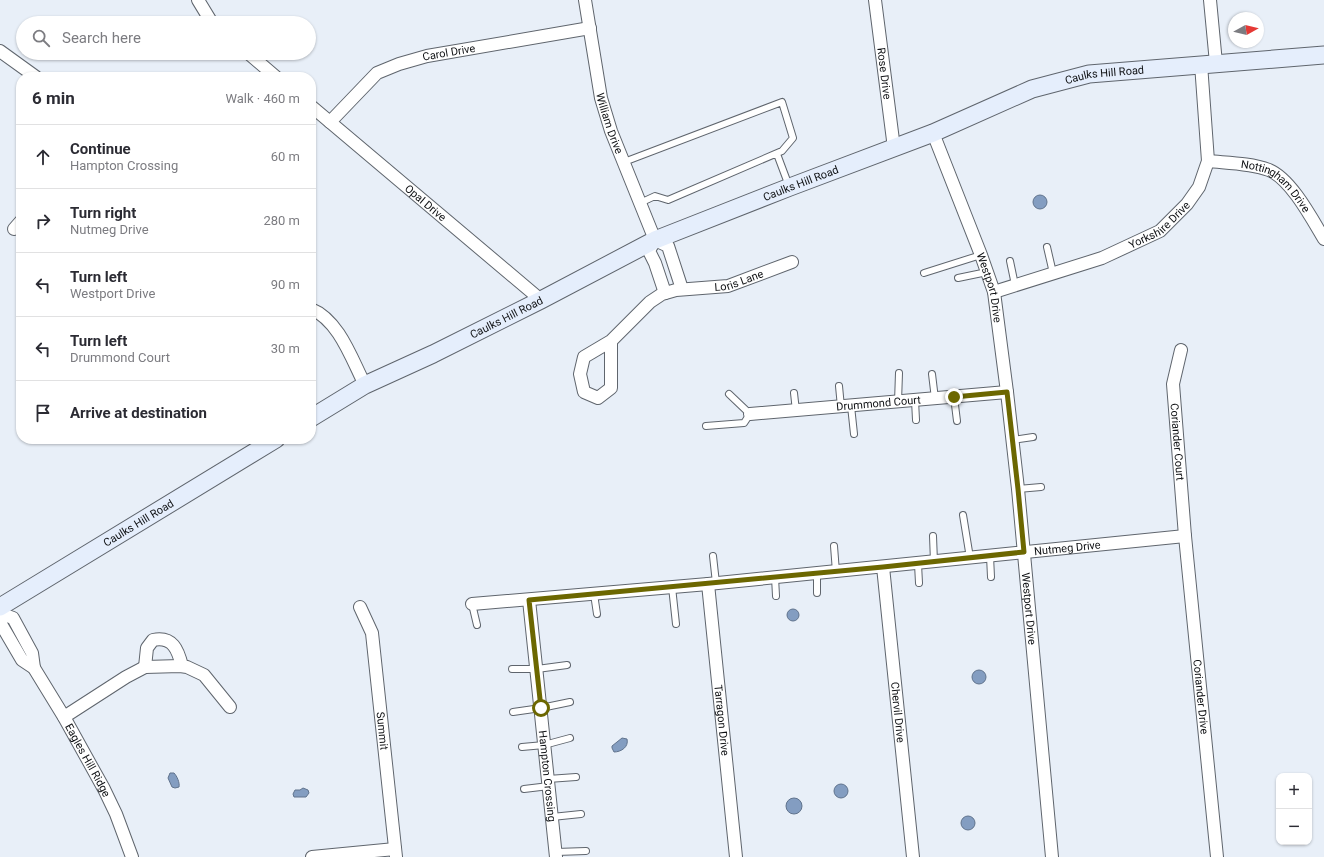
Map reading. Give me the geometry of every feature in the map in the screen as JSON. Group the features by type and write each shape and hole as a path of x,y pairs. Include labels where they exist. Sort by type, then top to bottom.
{"main road":[{"name":"Caulks Hill Road","path":"316,415 365,385 433,354 541,300 655,240 933,133 1032,89 1089,74 1324,55"},
{"name":"Caulks Hill Road","path":"1,610 268,444"}],"street":[{"path":"198,0 208,16"},
{"name":"William Drive","path":"585,0 601,98 611,131 655,240"},
{"name":"Rose Drive","path":"874,0 894,148"},
{"name":"Yorkshire Drive","path":"994,292 1102,258 1160,231 1195,194 1208,161 1208,64 1210,0"},
{"name":"Carol Drive","path":"330,122 377,73 399,64 427,56 590,28"},
{"path":"2,54 29,72"},
{"path":"256,60 270,72"},
{"name":"Opal Drive","path":"316,110 541,300"},
{"name":"Westport Drive","path":"933,133 994,292 1013,440 1052,857"},
{"name":"Nottingham Drive","path":"1208,161 1251,165 1270,171 1282,179 1298,197 1324,239"},
{"path":"665,293 655,263 649,251 655,240 668,246 682,289"},
{"name":"Loris Lane","path":"611,341 650,302 665,293 682,289 728,286 792,262"},
{"path":"316,311 332,324 344,342 365,385"},
{"name":"Coriander Court","path":"1181,350 1173,384 1185,536"},
{"name":"Drummond Court","path":"750,414 1007,392"},
{"name":"Nutmeg Drive","path":"472,604 817,574 1185,536"},
{"name":"Coriander Drive","path":"1185,536 1217,857"},
{"name":"Chervil Drive","path":"883,567 913,857"},
{"name":"Tarragon Drive","path":"712,583 736,857"},
{"name":"Hampton Crossing","path":"529,600 556,855"},
{"name":"Summit","path":"360,607 372,633 395,853"},
{"name":"Eagles Hill Ridge","path":"1,610 12,618 32,653 34,668 64,717 104,789 116,814 132,857"},
{"path":"145,667 147,648 153,640 161,639 170,642 178,652 182,666"},
{"path":"64,717 126,677 145,667 182,666 204,675 230,707"},
{"path":"312,857 395,853"}],"lane":[{"path":"624,162 782,102 793,138 782,151 668,200 655,196 640,203"},
{"path":"777,154 790,187"},
{"path":"1047,247 1053,273"},
{"path":"924,273 981,255"},
{"path":"1010,261 1015,285"},
{"path":"958,278 987,272"},
{"path":"898,402 899,373"},
{"path":"932,374 935,399"},
{"path":"839,386 854,434"},
{"path":"794,393 796,411"},
{"path":"706,426 744,423 750,414 729,394"},
{"path":"954,397 957,421"},
{"path":"915,400 916,420"},
{"path":"1013,440 1033,437"},
{"path":"1018,489 1041,487"},
{"path":"963,515 970,558"},
{"path":"933,536 934,562"},
{"path":"834,546 836,572"},
{"path":"712,583 713,556"},
{"path":"990,556 991,577"},
{"path":"918,564 919,582"},
{"path":"817,574 817,593"},
{"path":"775,577 776,596"},
{"path":"672,587 676,624"},
{"path":"594,594 597,614"},
{"path":"472,604 477,625"},
{"path":"512,669 536,669 567,665"},
{"path":"512,712 570,702"},
{"path":"522,747 544,745 570,738"},
{"path":"524,789 576,777"},
{"path":"552,817 581,814"},
{"path":"556,855 586,851"}],"water":[{"path":"1040,195 1045,197 1047,202 1045,207 1040,209 1035,207 1033,202 1035,197"},
{"path":"791,609 795,609 799,615 795,621 791,621 787,617 787,613"},
{"path":"979,670 984,672 986,677 984,682 979,684 974,682 972,677 974,672"},
{"path":"622,738 627,739 626,747 622,750 614,752 612,746"},
{"path":"170,773 174,773 176,776 179,782 179,787 172,787 168,778"},
{"path":"841,784 846,786 848,791 846,796 841,798 836,796 834,791 836,786"},
{"path":"303,788 308,790 309,793 306,797 294,797 293,794 295,790 300,790"},
{"path":"794,798 801,803 802,806 797,813 794,814 787,809 786,806 791,799"},
{"path":"968,816 973,818 975,823 973,828 968,830 963,828 961,823 963,818"}],"route":[{"path":"541,708 529,600 708,584 1024,552 1007,392 954,397"}]}
